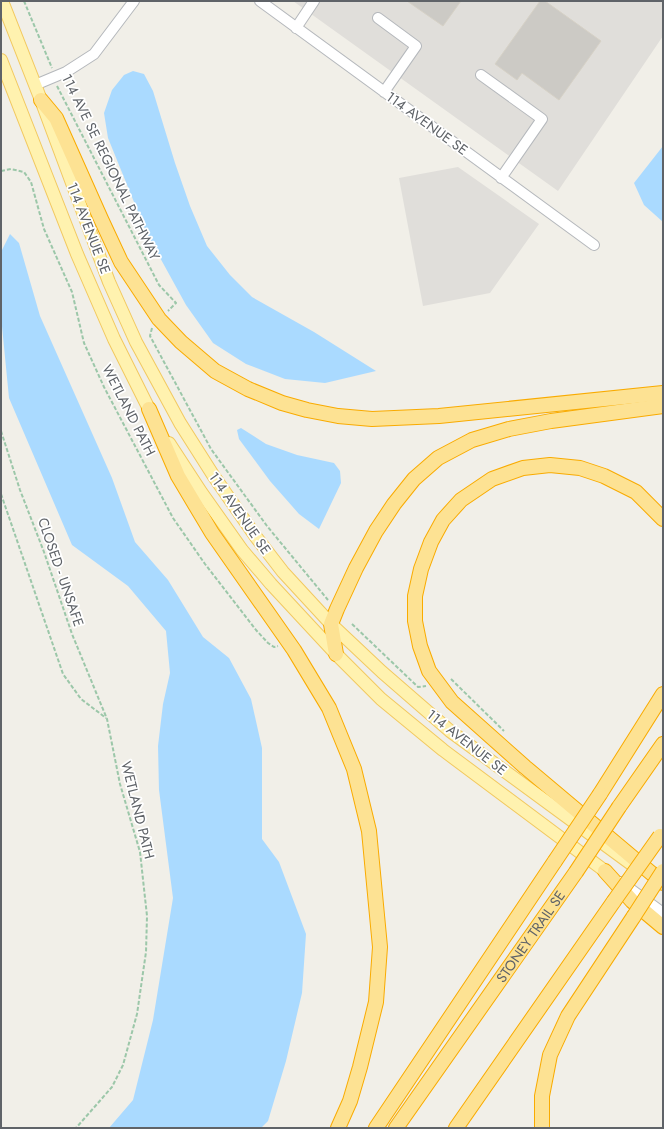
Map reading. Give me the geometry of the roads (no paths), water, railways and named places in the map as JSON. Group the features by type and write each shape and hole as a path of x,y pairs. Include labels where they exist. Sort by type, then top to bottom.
{"highway":[{"path":"41,100 56,118 121,262 159,319 181,342 215,371 248,389 282,403 307,410 338,416 372,419 439,416 663,393"},
{"path":"336,654 331,624 356,568 376,531 394,504 414,479 438,458 472,440 509,429 551,421 663,406"},
{"path":"149,409 178,476 212,533 294,650 329,708 354,769 369,831 380,947 376,1002 350,1102 338,1128"},
{"path":"663,519 636,492 604,476 580,468 550,465 522,468 492,478 461,500 443,520 431,542 421,569 415,596 415,621 420,646 429,671 452,702 520,762 663,883"},
{"path":"376,1128 600,794 663,694"},
{"name":"STONEY TRAIL SE","path":"396,1128 576,872 663,744"},
{"path":"456,1128 662,834"},
{"path":"605,871 632,901 663,927"},
{"path":"542,1128 542,1096 550,1055 568,1016 663,871"}],"main road":[{"name":"114 AVENUE SE","path":"2,1 41,100 109,282 136,342 180,423 213,475 278,567 331,624 382,672 450,731 663,887"},
{"name":"114 AVENUE SE","path":"1,60 80,261 114,339 149,409 168,442 200,492 242,550 271,584 336,654 381,699 443,750 605,871"}],"street":[{"path":"35,85 66,72 94,54 134,1"},
{"name":"114 AVENUE SE","path":"260,1 594,245"},
{"path":"296,28 314,1"},
{"path":"378,18 416,46 384,92"},
{"path":"481,75 542,119 501,178"},
{"name":"114 AVENUE SE","path":"605,871 663,913"}],"water":[{"path":"133,71 144,74 153,91 190,206 207,246 230,275 252,297 314,332 376,371 325,383 285,379 246,364 213,343 186,305 147,234 108,138 104,113 112,90 124,75"},
{"path":"663,146 663,222 644,205 634,183"},
{"path":"10,234 19,243 40,316 112,478 135,542 168,580 203,637 229,658 251,699 262,748 262,839 279,862 306,934 302,993 286,1061 268,1121 261,1128 109,1128 133,1100 153,1020 173,898 159,790 158,746 163,704 170,673 166,631 128,586 72,545 9,398 1,316 1,252"},
{"path":"241,428 266,444 297,455 334,463 340,471 341,483 319,529 299,514 270,481 239,439 237,430"}]}
